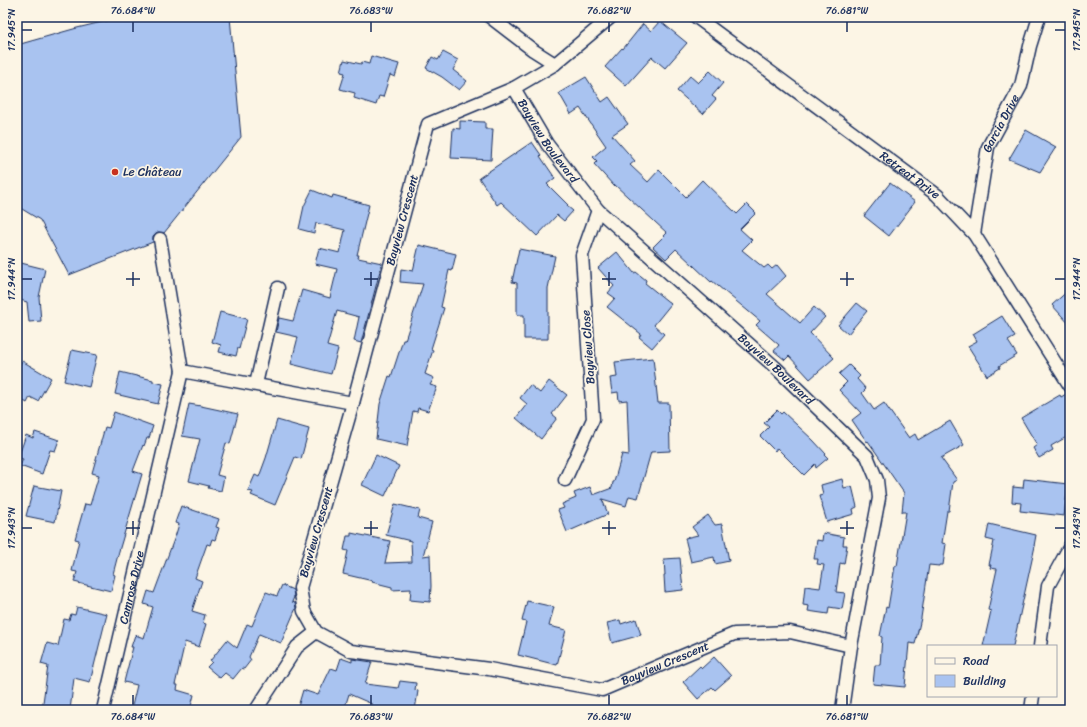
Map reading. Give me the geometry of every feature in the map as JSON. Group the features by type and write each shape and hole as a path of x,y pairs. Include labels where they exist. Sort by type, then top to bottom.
{"street":[{"path":"490,17 533,50 555,64"},
{"name":"Bayview Crescent","path":"611,17 555,64 514,88 428,124 353,403 300,588 304,611 316,632 351,651 489,669 602,690 734,634 790,632 851,646"},
{"name":"Retreat Drive","path":"696,17 937,195 974,234 1070,386"},
{"name":"Garcia Drive","path":"974,234 988,147 1021,86 1030,46 1039,17"},
{"name":"Bayview Boulevard","path":"514,88 547,144 598,210 775,367 868,456 877,480 879,498 851,646 842,710"},
{"name":"Bayview Close","path":"565,480 593,419 582,255 598,210"},
{"path":"160,239 182,371 353,403"},
{"path":"256,384 278,288"},
{"name":"Camrose Drive","path":"104,710 182,371"},
{"path":"1040,645 1048,586 1070,546"},
{"path":"256,710 297,647 316,632"},
{"path":"1031,710 1033,697"}],"building":[{"name":"Le Château","path":"123,17 230,17 241,137 164,233 158,232 153,236 153,242 69,275 40,220 17,206 17,45"},
{"path":"660,21 687,43 665,68 652,57 626,86 605,67 622,48 623,49 643,24 651,31"},
{"path":"443,52 458,60 453,70 467,81 459,90 442,77 426,68 432,57 438,60"},
{"path":"371,56 399,64 395,77 390,75 383,97 379,96 376,105 354,98 355,93 340,89 345,73 341,72 344,60 361,64 362,62 369,64"},
{"path":"710,71 723,83 712,96 716,99 703,114 677,91 690,76 698,83"},
{"path":"586,77 602,102 609,97 628,124 612,135 635,161 630,165 648,182 659,170 686,197 702,180 737,214 747,204 756,213 740,229 752,240 742,250 764,268 768,265 772,269 777,265 786,276 767,294 800,323 814,307 825,317 810,333 834,358 810,379 789,356 785,360 774,351 779,345 756,325 760,321 712,281 711,282 676,249 666,259 653,247 667,233 615,185 614,186 594,164 597,161 593,157 606,146 580,108 571,114 559,93"},
{"path":"460,121 485,122 485,129 493,129 491,160 451,158 453,128 460,129"},
{"path":"1026,130 1056,147 1040,172 1009,159"},
{"path":"532,142 555,178 547,184 573,211 564,221 557,215 537,236 501,202 497,205 479,178"},
{"path":"890,183 915,202 889,236 864,216"},
{"path":"312,190 332,198 333,195 369,205 357,255 359,255 358,258 382,263 361,343 354,341 359,317 337,311 327,346 338,349 331,374 291,364 298,337 276,332 279,318 293,321 302,290 330,298 337,269 315,264 319,248 340,253 345,230 316,223 314,233 299,229 304,206"},
{"path":"419,245 456,254 452,271 449,270 441,307 444,308 425,374 434,378 430,385 437,387 428,411 418,408 417,412 413,411 407,446 376,439 380,404 389,376 391,377 403,340 405,340 423,284 400,282 401,269 413,271"},
{"path":"519,249 555,256 548,288 548,339 524,339 524,315 517,315 517,283 512,282"},
{"path":"617,252 634,273 636,272 646,280 645,283 671,304 654,325 664,334 652,348 639,337 641,334 607,307 615,298 608,293 614,286 598,268"},
{"path":"17,262 45,269 39,297 41,321 29,322 27,302 17,299"},
{"path":"1070,289 1070,325 1052,305"},
{"path":"857,303 867,311 848,334 838,325"},
{"path":"220,312 247,319 236,356 219,352 221,345 212,342"},
{"path":"1002,316 1015,337 1008,341 1017,355 999,366 1000,368 987,376 968,346 977,341 973,334"},
{"path":"72,350 97,355 89,387 64,381"},
{"path":"653,358 658,403 669,403 670,451 651,452 638,498 629,496 626,506 602,499 608,514 567,532 558,510 564,508 562,504 576,498 574,493 590,487 593,495 612,488 622,454 629,455 627,400 619,401 618,392 612,393 610,378 617,377 615,362"},
{"path":"22,361 51,378 38,401 30,397 27,403 17,397 17,370"},
{"path":"849,365 860,376 857,379 866,389 862,393 874,410 884,403 909,438 915,434 918,440 950,421 964,445 941,458 957,480 953,482 949,511 947,511 942,543 946,544 943,565 929,565 921,618 915,644 909,643 905,687 873,684 875,665 880,665 882,637 880,636 886,607 888,608 895,566 897,566 906,512 902,512 904,493 852,420 861,413 839,390 847,382 839,374"},
{"path":"120,372 163,384 158,404 115,394"},
{"path":"549,381 567,395 552,414 557,418 541,439 516,418 527,404 520,398 530,385 540,393"},
{"path":"1070,393 1070,435 1051,446 1053,450 1039,458 1033,448 1037,445 1021,418 1060,395 1061,397"},
{"path":"189,404 238,414 230,444 226,443 217,475 224,477 221,491 189,481 200,439 182,436"},
{"path":"777,410 781,414 783,412 813,440 828,458 816,468 815,464 804,475 777,448 775,451 760,436 769,427 764,423"},
{"path":"114,412 153,426 149,438 147,438 144,446 143,445 133,471 142,474 119,551 113,574 115,575 111,591 74,582 77,572 72,571 79,540 75,539 85,504 90,505 99,475 92,473 105,427 109,428"},
{"path":"277,420 309,429 301,459 295,457 275,505 251,495 253,492 248,491 255,475 259,477"},
{"path":"35,432 59,440 55,451 50,450 42,474 20,466 23,459 18,458 26,435 33,438"},
{"path":"376,455 399,466 385,496 362,485"},
{"path":"842,479 844,488 852,486 857,507 853,509 854,514 827,522 819,496 823,495 821,485"},
{"path":"1024,479 1068,484 1064,516 1020,511 1021,503 1012,502 1013,487 1023,488"},
{"path":"34,486 61,491 55,522 26,516"},
{"path":"395,504 420,510 418,518 432,522 423,556 430,555 430,602 410,600 411,589 392,590 392,587 343,574 348,551 344,550 347,536 351,536 351,533 390,541 385,563 412,562 411,541 386,535"},
{"path":"181,506 219,519 216,527 219,528 215,540 212,539 210,545 207,544 195,578 202,581 192,611 205,615 203,623 206,624 199,647 185,642 175,685 178,685 177,690 194,695 190,710 131,710 137,685 124,682 133,647 131,647 135,635 144,638 153,607 144,604 148,591 154,593 176,534 179,524 175,523"},
{"path":"708,515 715,525 722,524 729,561 715,564 714,557 691,562 685,538 698,535 692,527"},
{"path":"989,524 1036,535 1035,546 1013,645 983,645 991,611 988,610 997,569 990,568 991,565 989,565 994,541 986,539"},
{"path":"823,533 844,537 843,545 847,545 844,564 840,563 836,592 845,593 842,609 829,607 828,614 808,611 809,606 803,605 805,586 820,588 824,565 817,564 818,559 814,559 817,540 822,541"},
{"path":"680,558 683,590 665,592 664,559"},
{"path":"282,585 293,590 294,597 292,602 295,603 296,608 281,643 259,634 249,657 251,660 244,669 242,668 233,679 225,673 220,678 207,667 212,662 210,661 227,640 237,648 247,624 252,626 266,592 277,596"},
{"path":"527,601 554,607 549,626 566,630 557,665 518,655 526,622 522,621"},
{"path":"77,607 107,614 90,682 74,678 70,710 42,710 48,666 41,664 47,643 58,646 64,619 69,620 71,614 75,615"},
{"path":"636,619 641,635 612,643 607,623 620,620 621,624"},
{"path":"714,657 731,676 715,690 712,687 698,699 683,682 700,666 702,668"},
{"path":"341,658 352,662 352,659 372,662 365,684 398,688 400,681 416,683 415,690 418,691 415,710 371,710 372,704 349,694 344,710 297,710 303,690 318,695 331,668 337,670"}],"place":[{"name":"Le Château","path":"115,172"}]}
